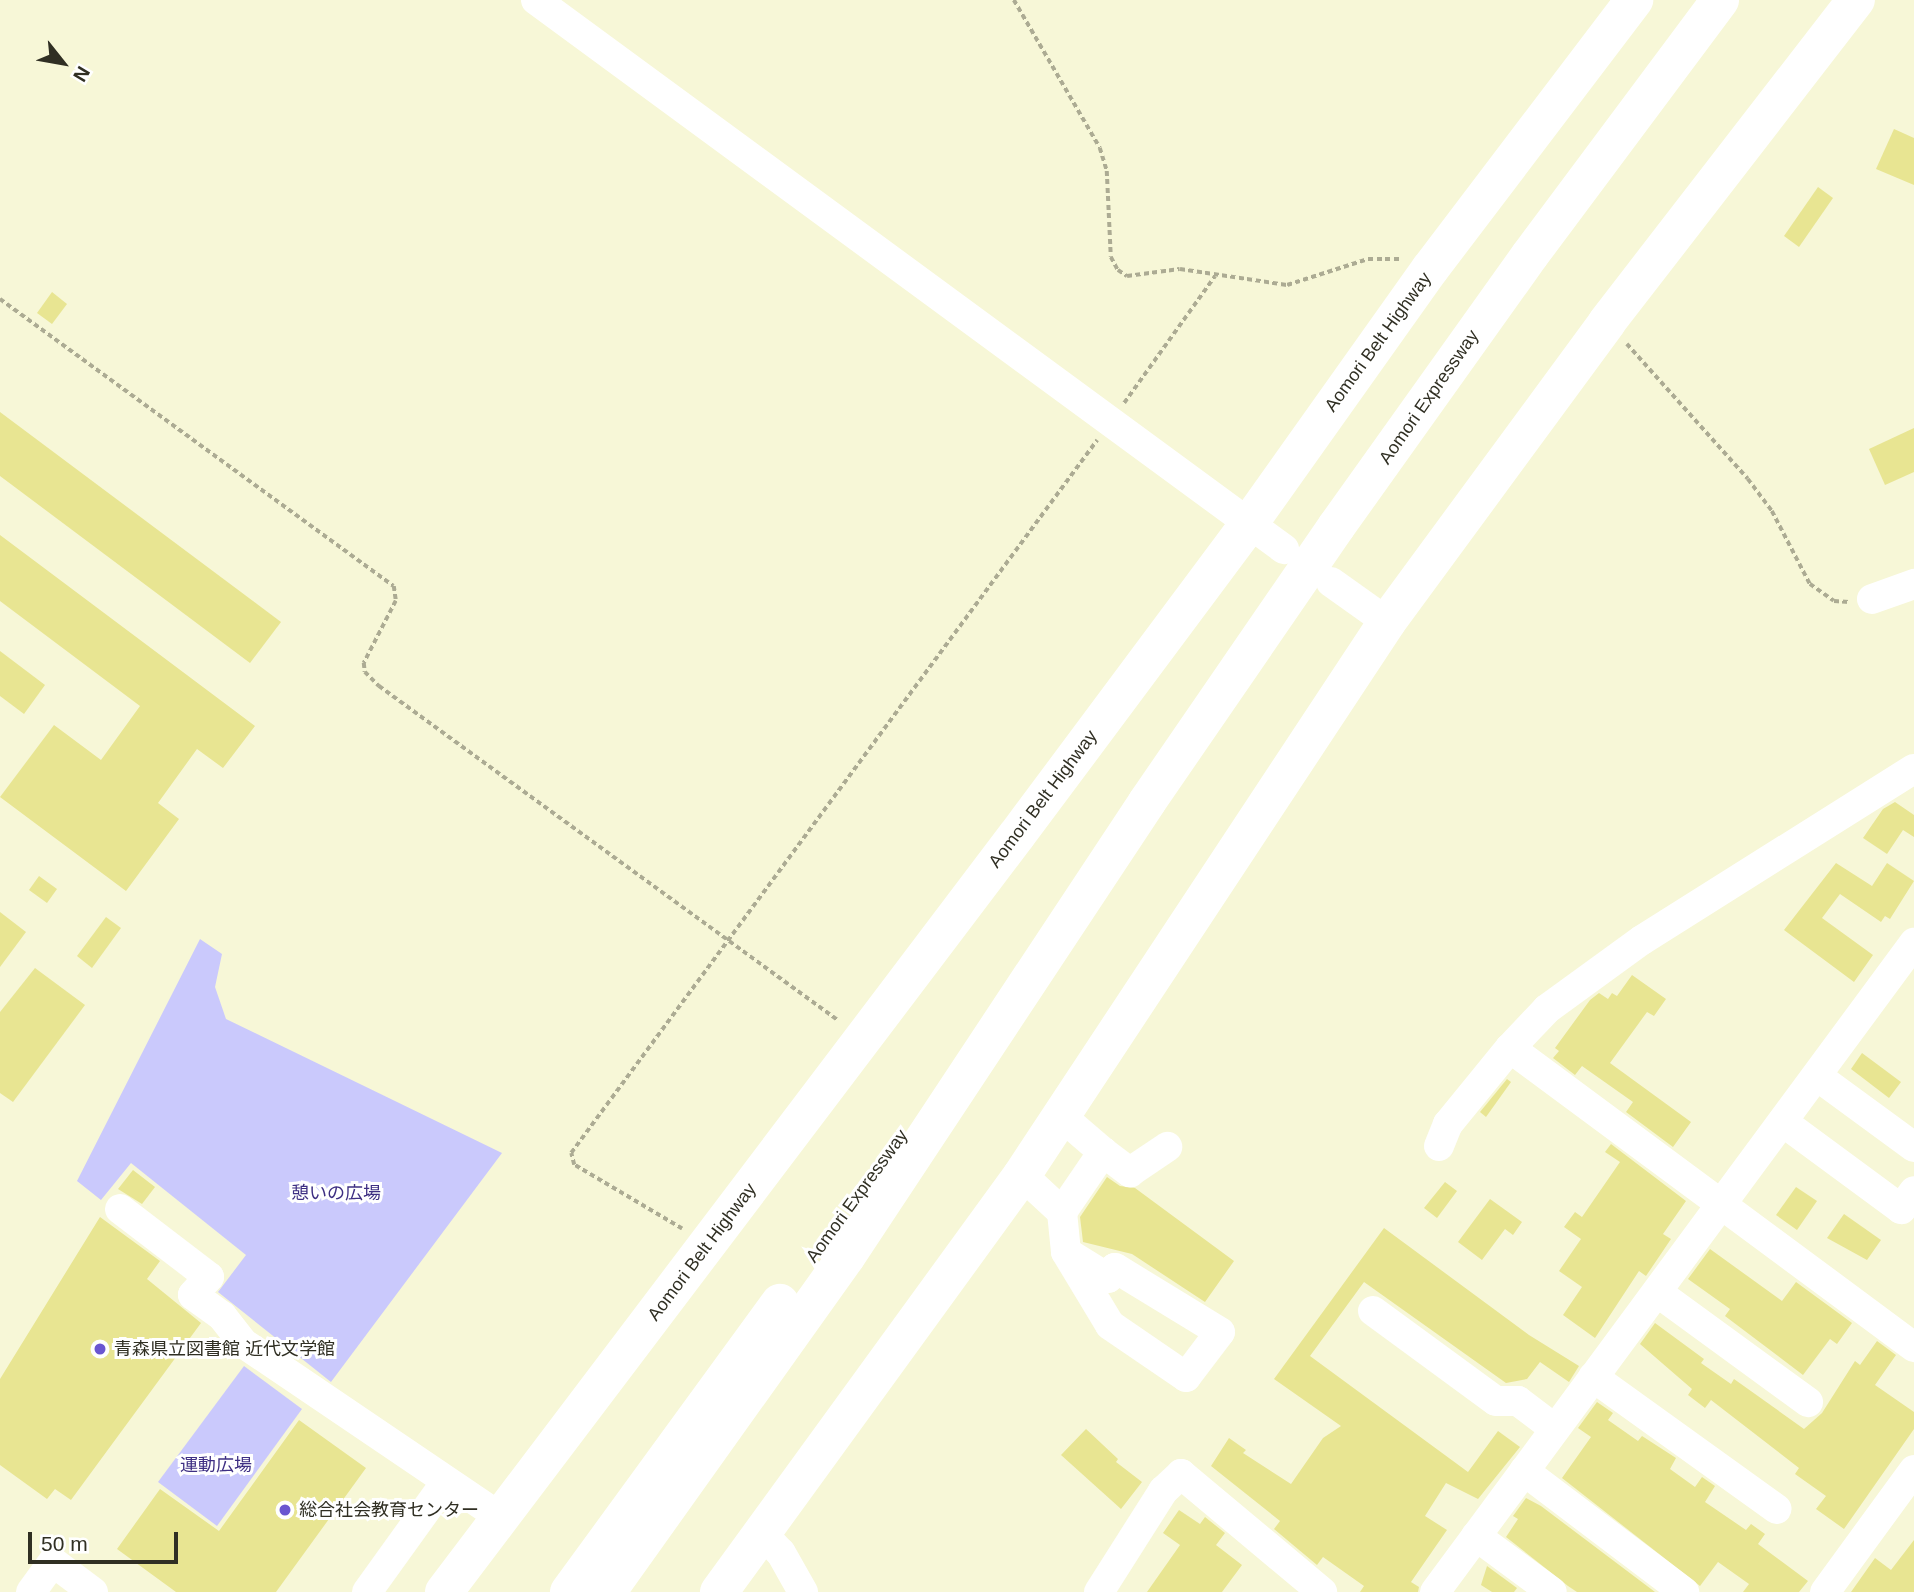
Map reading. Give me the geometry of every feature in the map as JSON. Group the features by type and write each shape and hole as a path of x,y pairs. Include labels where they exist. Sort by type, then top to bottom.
{"highway":[{"name":"Aomori Belt Highway","path":"444,1592 709,1244 1248,525 1430,269 1634,0"},
{"name":"Aomori Expressway","path":"569,1592 1147,802 1530,255 1720,0"},
{"path":"719,1592 1022,1175 1387,622 1607,322 1856,0"},
{"name":"Aomori Expressway","path":"607,1592 846,1257 1147,802"}],"street":[{"path":"536,0 1284,549"},
{"path":"1331,582 1387,622"},
{"path":"1872,599 1914,584"},
{"path":"1439,1146 1448,1124 1510,1048 1547,1009 1642,940 1914,769"},
{"path":"1435,1592 1914,943"},
{"path":"1510,1048 1914,1347"},
{"path":"1817,1076 1914,1147"},
{"path":"1061,1116 1102,1152 1130,1172 1167,1147"},
{"path":"1783,1122 1901,1209 1914,1191"},
{"path":"1066,1252 1108,1278 1115,1268 1220,1332 1186,1377 1110,1325 1066,1252 1062,1212 1102,1152"},
{"path":"1022,1175 1062,1212"},
{"path":"120,1209 209,1277 193,1295 222,1317 243,1343 501,1518"},
{"path":"1657,1292 1808,1402"},
{"path":"1373,1311 1496,1401 1518,1401 1555,1429"},
{"path":"1593,1377 1777,1509"},
{"path":"1825,1592 1914,1470"},
{"path":"1524,1471 1684,1592"},
{"path":"1108,1588 1163,1491 1181,1474 1322,1592"},
{"path":"367,1592 446,1482"},
{"path":"763,1534 781,1553 803,1592"},
{"path":"1476,1536 1552,1592"},
{"path":"31,1592 53,1562 93,1592"}],"path":[{"path":"1014,0 1100,148 1107,171 1111,257 1118,270 1127,276 1181,269 1287,285 1368,259 1406,259 1430,269"},
{"path":"709,1244 574,1165 571,1153 1110,423 1215,276"},
{"path":"0,299 394,586 396,601 364,663 365,672 862,1040"},
{"path":"1607,322 1748,479 1772,511 1810,584 1834,601 1872,599"}],"green space":[{"name":"憩いの広場","path":"200,939 222,954 215,987 226,1019 502,1153 331,1382 218,1292 246,1255 131,1163 101,1200 77,1181"},
{"name":"運動広場","path":"244,1366 302,1409 217,1526 158,1482"}],"building":[{"path":"1894,129 1914,138 1914,185 1876,169"},
{"path":"1818,187 1833,198 1799,247 1784,236"},
{"path":"52,292 67,304 52,324 37,313"},
{"path":"0,412 281,622 250,663 0,476"},
{"path":"1914,428 1914,472 1885,485 1869,449"},
{"path":"0,535 255,726 223,768 197,749 158,803 179,819 126,891 0,797 54,725 101,760 140,706 0,601"},
{"path":"0,651 45,685 24,714 0,696"},
{"path":"1895,802 1914,815 1914,837 1903,830 1887,854 1863,838 1883,809"},
{"path":"1836,863 1872,886 1887,863 1914,881 1890,919 1885,916 1881,922 1840,894 1822,918 1873,955 1854,982 1784,930"},
{"path":"39,876 57,889 47,903 29,890"},
{"path":"0,912 26,932 0,967"},
{"path":"106,917 121,928 92,968 77,956"},
{"path":"35,968 85,1005 13,1102 0,1093 0,1012"},
{"path":"1632,975 1666,999 1654,1016 1647,1012 1610,1063 1691,1122 1673,1147 1626,1112 1633,1102 1582,1066 1575,1075 1553,1058 1559,1051 1555,1048 1590,1000 1599,993 1608,999 1612,993 1617,996"},
{"path":"1862,1053 1901,1082 1889,1098 1851,1069"},
{"path":"1507,1079 1511,1082 1486,1117 1480,1112"},
{"path":"1611,1144 1686,1201 1663,1234 1671,1239 1646,1276 1639,1271 1595,1338 1563,1315 1582,1287 1559,1271 1581,1239 1564,1227 1575,1212 1582,1217 1620,1162 1605,1152"},
{"path":"133,1170 155,1187 142,1204 118,1189"},
{"path":"1107,1177 1120,1186 1135,1188 1234,1261 1205,1302 1132,1254 1083,1242 1080,1217"},
{"path":"1445,1182 1457,1191 1437,1218 1424,1208"},
{"path":"1796,1187 1817,1201 1797,1230 1776,1215"},
{"path":"1490,1199 1522,1222 1513,1235 1505,1229 1482,1260 1458,1242"},
{"path":"1844,1214 1881,1240 1867,1260 1827,1238"},
{"name":"青森県立図書館 近代文学館","path":"100,1217 160,1261 147,1279 201,1323 71,1500 55,1489 47,1499 0,1465 0,1379"},
{"path":"1384,1228 1529,1335 1579,1366 1569,1382 1540,1362 1527,1379 1506,1383 1364,1282 1310,1356 1468,1472 1498,1431 1520,1447 1478,1499 1446,1483 1425,1516 1447,1530 1411,1582 1419,1587 1418,1592 1360,1592 1364,1586 1323,1557 1317,1565 1274,1529 1280,1521 1211,1466 1229,1438 1246,1450 1243,1453 1291,1484 1323,1438 1341,1426 1274,1379"},
{"path":"1710,1249 1782,1301 1796,1282 1852,1323 1837,1344 1830,1339 1803,1375 1725,1316 1730,1309 1688,1279"},
{"path":"1655,1323 1704,1359 1701,1363 1731,1384 1734,1379 1804,1429 1822,1413 1855,1361 1860,1365 1877,1341 1896,1355 1875,1385 1914,1412 1914,1429 1844,1529 1816,1509 1826,1496 1795,1474 1799,1468 1711,1400 1705,1408 1688,1395 1692,1389 1640,1344"},
{"path":"1597,1402 1613,1413 1608,1420 1638,1441 1642,1436 1676,1458 1670,1469 1695,1487 1702,1477 1715,1486 1705,1502 1746,1530 1751,1524 1765,1534 1758,1544 1808,1581 1799,1592 1743,1592 1749,1584 1718,1562 1700,1586 1562,1478 1591,1437 1578,1428"},
{"name":"総合社会教育センター","path":"299,1420 366,1468 276,1592 176,1592 117,1549 160,1489 219,1531"},
{"path":"1086,1429 1118,1459 1116,1462 1142,1482 1121,1509 1061,1455"},
{"path":"1526,1498 1541,1506 1655,1592 1577,1592 1568,1586 1506,1537 1518,1519 1513,1516"},
{"path":"1179,1510 1200,1524 1205,1517 1225,1533 1216,1545 1242,1565 1222,1592 1147,1592 1180,1545 1163,1533"},
{"path":"1914,1540 1914,1592 1851,1592 1875,1558 1891,1570"},
{"path":"1487,1566 1517,1588 1514,1592 1492,1592 1481,1585"}],"place":[{"name":"青森県立図書館 近代文学館","path":"100,1349"},
{"name":"総合社会教育センター","path":"285,1510"}]}
